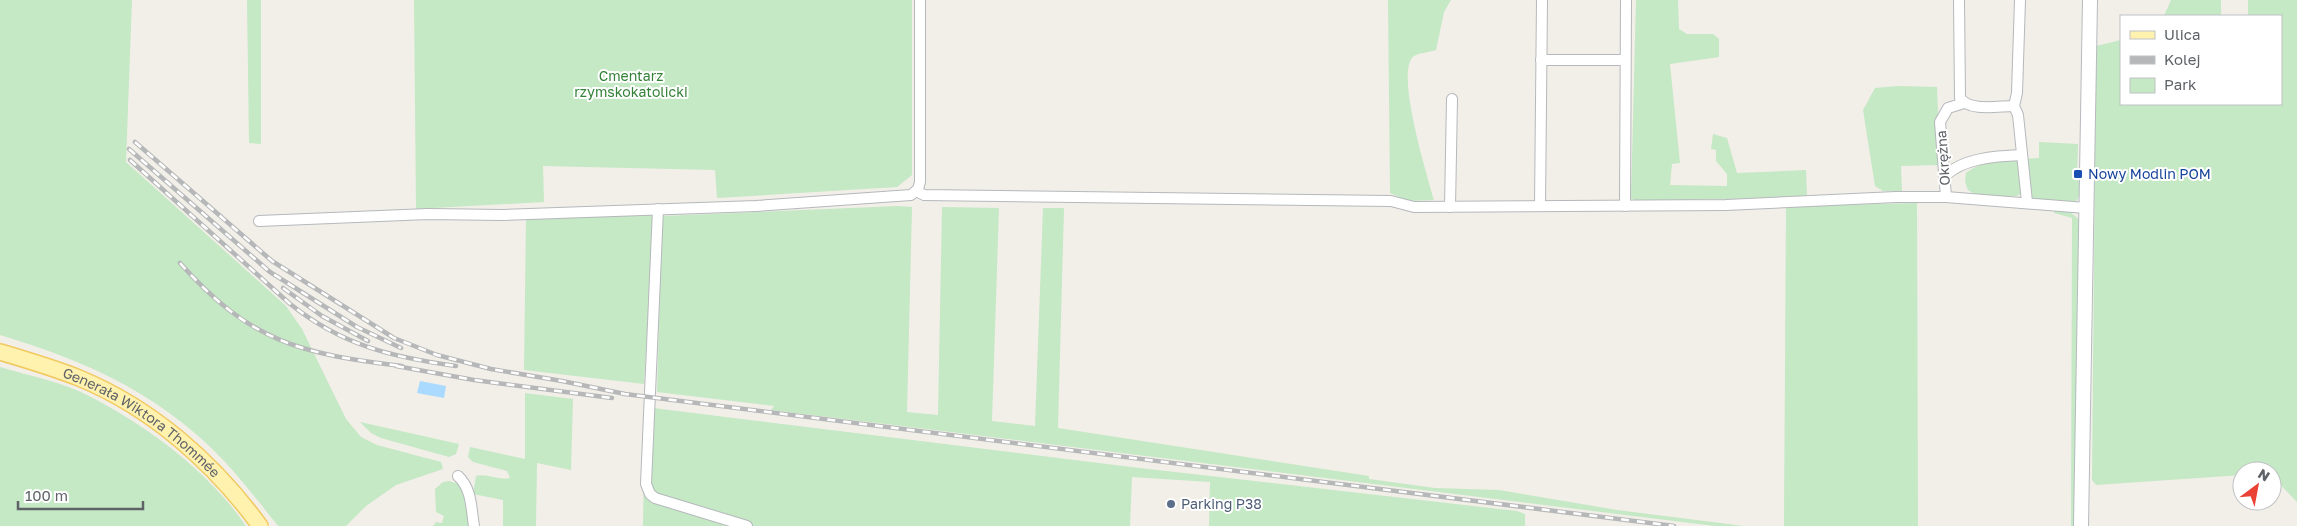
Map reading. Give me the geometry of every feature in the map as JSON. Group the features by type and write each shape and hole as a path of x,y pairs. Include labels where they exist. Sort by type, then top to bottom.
{"main road":[{"name":"Generała Wiktora Thommée","path":"0,352 79,378 135,408 179,440 206,463 228,486 260,526"}],"street":[{"path":"259,221 422,214 503,215 756,206 906,196 916,191 920,182 920,0"},
{"path":"1540,206 1542,0"},
{"path":"1625,206 1626,0"},
{"path":"1959,0 1960,98 1964,104 1973,106 2014,106"},
{"path":"2020,0 2018,93 2014,106 2018,115 2027,202"},
{"path":"2081,526 2090,0"},
{"path":"1541,60 1626,60"},
{"path":"1450,207 1452,99"},
{"name":"Okrężna","path":"1946,197 1940,122 1948,108 1964,104"},
{"path":"1944,177 1950,171 1992,156 2022,155"},
{"path":"916,191 924,195 1391,201 1405,206 1450,207 1726,205 1896,197 1946,197 2086,208"},
{"path":"658,209 646,484 650,494 655,498 747,526"},
{"path":"458,476 466,483 470,495 474,526"}],"green space":[{"path":"0,0 132,0 126,162 286,306 302,329 346,419 361,437 377,445 441,462 443,469 396,485 366,506 346,526 278,526 225,462 205,442 158,405 109,376 83,364 0,335"},
{"path":"247,0 261,0 261,144 249,143"},
{"name":"Cmentarz rzymskokatolicki","path":"414,0 912,0 912,175 897,187 717,198 715,170 543,166 544,202 416,209"},
{"path":"1388,0 1451,0 1444,12 1436,50 1414,56 1409,65 1408,81 1414,125 1434,200 1409,201 1390,193"},
{"path":"1636,0 1678,0 1679,29 1687,34 1713,34 1719,39 1719,57 1670,64 1680,163 1672,164 1670,185 1727,186 1727,174 1716,161 1716,150 1711,149 1713,134 1727,138 1737,173 1806,170 1807,197 1636,201 1631,198"},
{"path":"2171,0 2221,0 2221,15 2164,15"},
{"path":"2248,0 2297,0 2297,502 2282,486 2282,461 2232,461 2232,476 2096,485 2092,480 2096,46 2120,40 2120,105 2282,105 2282,15 2248,15"},
{"path":"1898,86 1937,87 1940,162 1939,165 1901,166 1902,191 1883,191 1875,186 1863,110 1875,88"},
{"path":"2039,142 2078,144 2077,180 2080,181 2080,191 2079,197 2075,202 2035,199 2031,196 2025,159 2039,158"},
{"path":"2017,159 2019,161 2022,193 2017,196 1978,196 1968,190 1965,182 1966,173 1972,169 1990,162"},
{"path":"1917,203 1918,526 1784,526 1786,206"},
{"path":"898,206 912,207 907,412 938,415 942,207 999,208 992,421 1035,426 1043,208 1064,208 1058,428 1369,476 1369,479 1435,488 1499,490 1617,510 1744,526 1715,526 771,410 774,406 657,392 662,216"},
{"path":"2054,208 2070,212 2081,221 2076,526 2071,526 2072,218 2054,213"},
{"path":"654,212 644,384 524,370 526,219"},
{"path":"0,367 58,383 80,392 134,422 196,469 231,506 246,526 0,526"},
{"path":"525,393 573,399 571,470 537,463 536,526 503,526 503,500 473,494 476,476 484,475 506,479 510,478 507,471 473,462 468,457 470,447 525,459"},
{"path":"645,407 1131,467 1517,511 1525,514 1525,526 1209,526 1210,482 1132,477 1130,526 643,526"},
{"path":"360,422 459,444 456,454 449,457 381,438 371,433"},
{"path":"449,481 459,484 464,492 469,526 433,526 436,522 442,523 444,516 436,512 435,489 443,482"}],"water":[{"path":"420,381 446,386 444,398 417,393"}],"railway":[{"path":"135,142 272,261 394,338 437,355 491,369 625,394 1674,526"},
{"path":"129,149 270,272 357,327 401,348"},
{"path":"130,160 289,303 308,317 328,329 368,347 410,358 456,366"},
{"path":"180,263 205,290 230,311 254,327 279,340 335,356 402,366"},
{"path":"283,288 322,316 368,341"},
{"path":"396,366 474,380 612,398"}],"place":[{"name":"Nowy Modlin POM","path":"2078,174"},
{"name":"Parking P38","path":"1171,504"}]}
